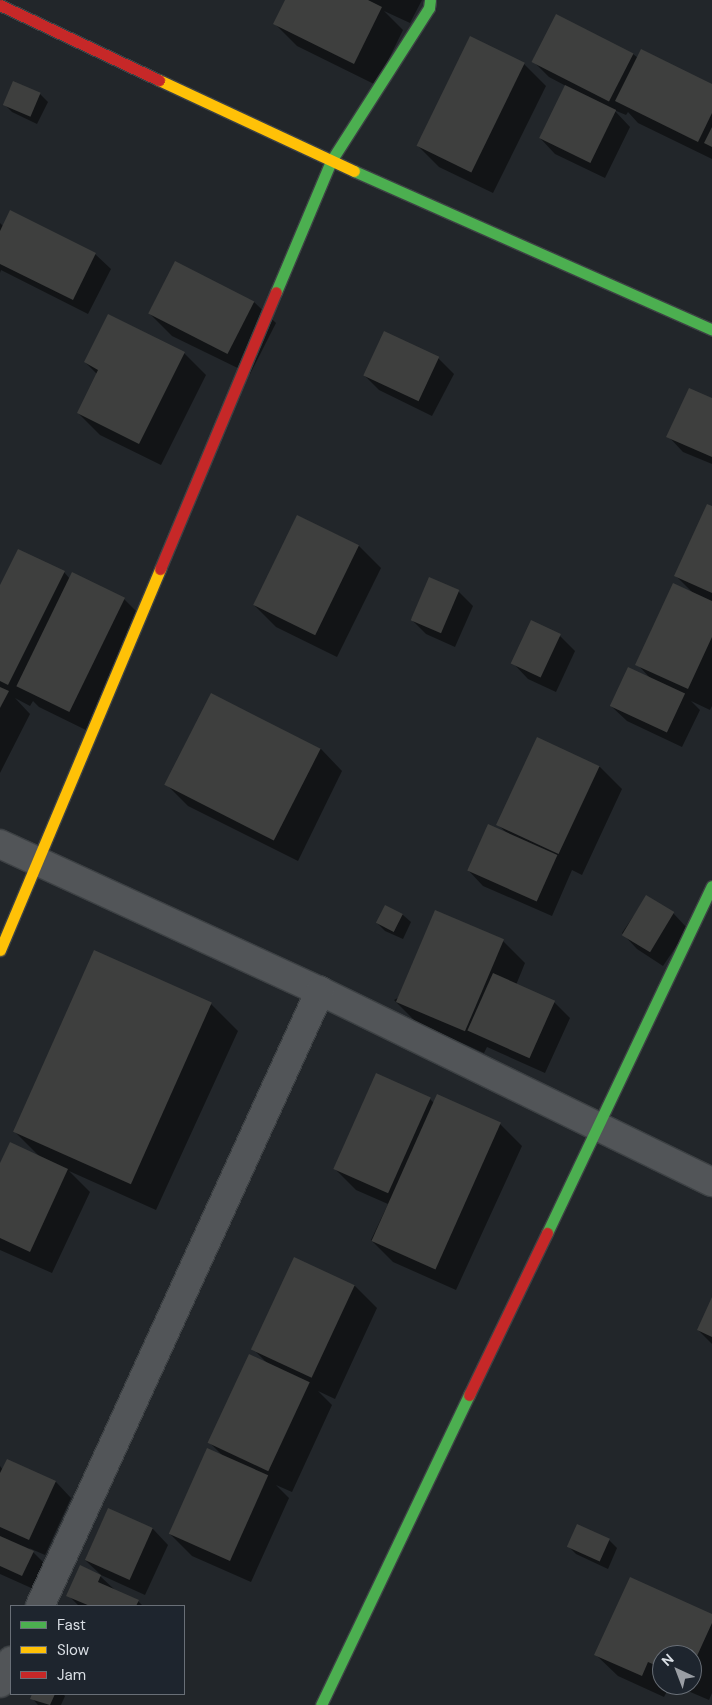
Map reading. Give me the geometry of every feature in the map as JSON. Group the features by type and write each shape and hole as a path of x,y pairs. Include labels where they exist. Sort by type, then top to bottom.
{"street":[{"path":"0,950 331,161 429,8 430,0"},
{"path":"0,5 331,161 712,330"},
{"path":"0,844 39,860 320,991 712,1182"},
{"path":"321,1705 712,886"},
{"path":"40,1605 320,991"},
{"path":"0,1682 10,1663"}],"building":[{"path":"285,0 368,0 382,7 354,64 273,24"},
{"path":"556,14 634,53 609,102 531,62"},
{"path":"470,36 525,63 471,172 417,146"},
{"path":"641,49 712,84 712,113 698,142 615,101"},
{"path":"13,81 41,93 30,117 3,105"},
{"path":"565,85 616,110 590,163 539,138"},
{"path":"712,127 712,147 704,143"},
{"path":"10,210 96,253 73,300 0,264 0,231"},
{"path":"175,261 254,301 228,354 148,314"},
{"path":"108,314 185,352 139,444 77,413 98,370 84,362"},
{"path":"384,331 439,357 419,401 363,375"},
{"path":"689,388 712,398 712,457 666,437"},
{"path":"707,504 712,506 712,593 674,576"},
{"path":"297,515 359,545 315,635 253,605"},
{"path":"18,549 65,571 8,685 0,681 0,585"},
{"path":"72,572 125,598 69,712 16,686"},
{"path":"429,577 459,590 441,633 411,620"},
{"path":"673,583 712,601 712,637 688,689 635,665"},
{"path":"531,620 561,634 541,677 511,664"},
{"path":"628,667 685,694 667,733 610,706"},
{"path":"0,687 9,691 0,708"},
{"path":"211,693 321,749 274,841 164,785"},
{"path":"537,737 600,766 559,854 496,825"},
{"path":"488,824 557,855 537,902 467,871"},
{"path":"646,895 674,912 650,952 622,935"},
{"path":"385,905 403,914 394,932 376,923"},
{"path":"435,910 504,939 465,1031 396,1002"},
{"path":"94,950 212,1002 131,1184 13,1132"},
{"path":"493,973 555,1001 529,1058 467,1031"},
{"path":"376,1073 431,1097 388,1193 333,1169"},
{"path":"437,1094 501,1122 435,1270 372,1241"},
{"path":"10,1142 68,1169 30,1252 0,1238 0,1163"},
{"path":"294,1257 355,1285 312,1378 251,1349"},
{"path":"712,1297 712,1337 697,1330"},
{"path":"249,1354 310,1382 268,1471 208,1443"},
{"path":"207,1448 268,1475 230,1561 169,1534"},
{"path":"7,1459 56,1481 29,1540 0,1527 0,1473"},
{"path":"108,1508 153,1528 130,1580 85,1560"},
{"path":"577,1524 610,1539 600,1561 567,1547"},
{"path":"0,1536 34,1551 22,1576 0,1566"},
{"path":"80,1565 101,1575 98,1582 139,1600 136,1605 88,1605 66,1596"},
{"path":"630,1577 712,1614 712,1623 702,1645 652,1645 652,1664 648,1662 642,1676 594,1655"},
{"path":"32,1695 55,1695 50,1705 30,1699"}],"traffic: fast":[{"path":"276,292 331,161 429,8 430,0"},
{"path":"354,171 712,330"},
{"path":"547,1233 712,886"},
{"path":"321,1705 469,1395"}],"traffic: slow":[{"path":"159,80 354,171"},
{"path":"0,950 160,569"}],"traffic: jam":[{"path":"0,5 159,80"},
{"path":"160,569 276,292"},
{"path":"469,1395 547,1233"}]}
